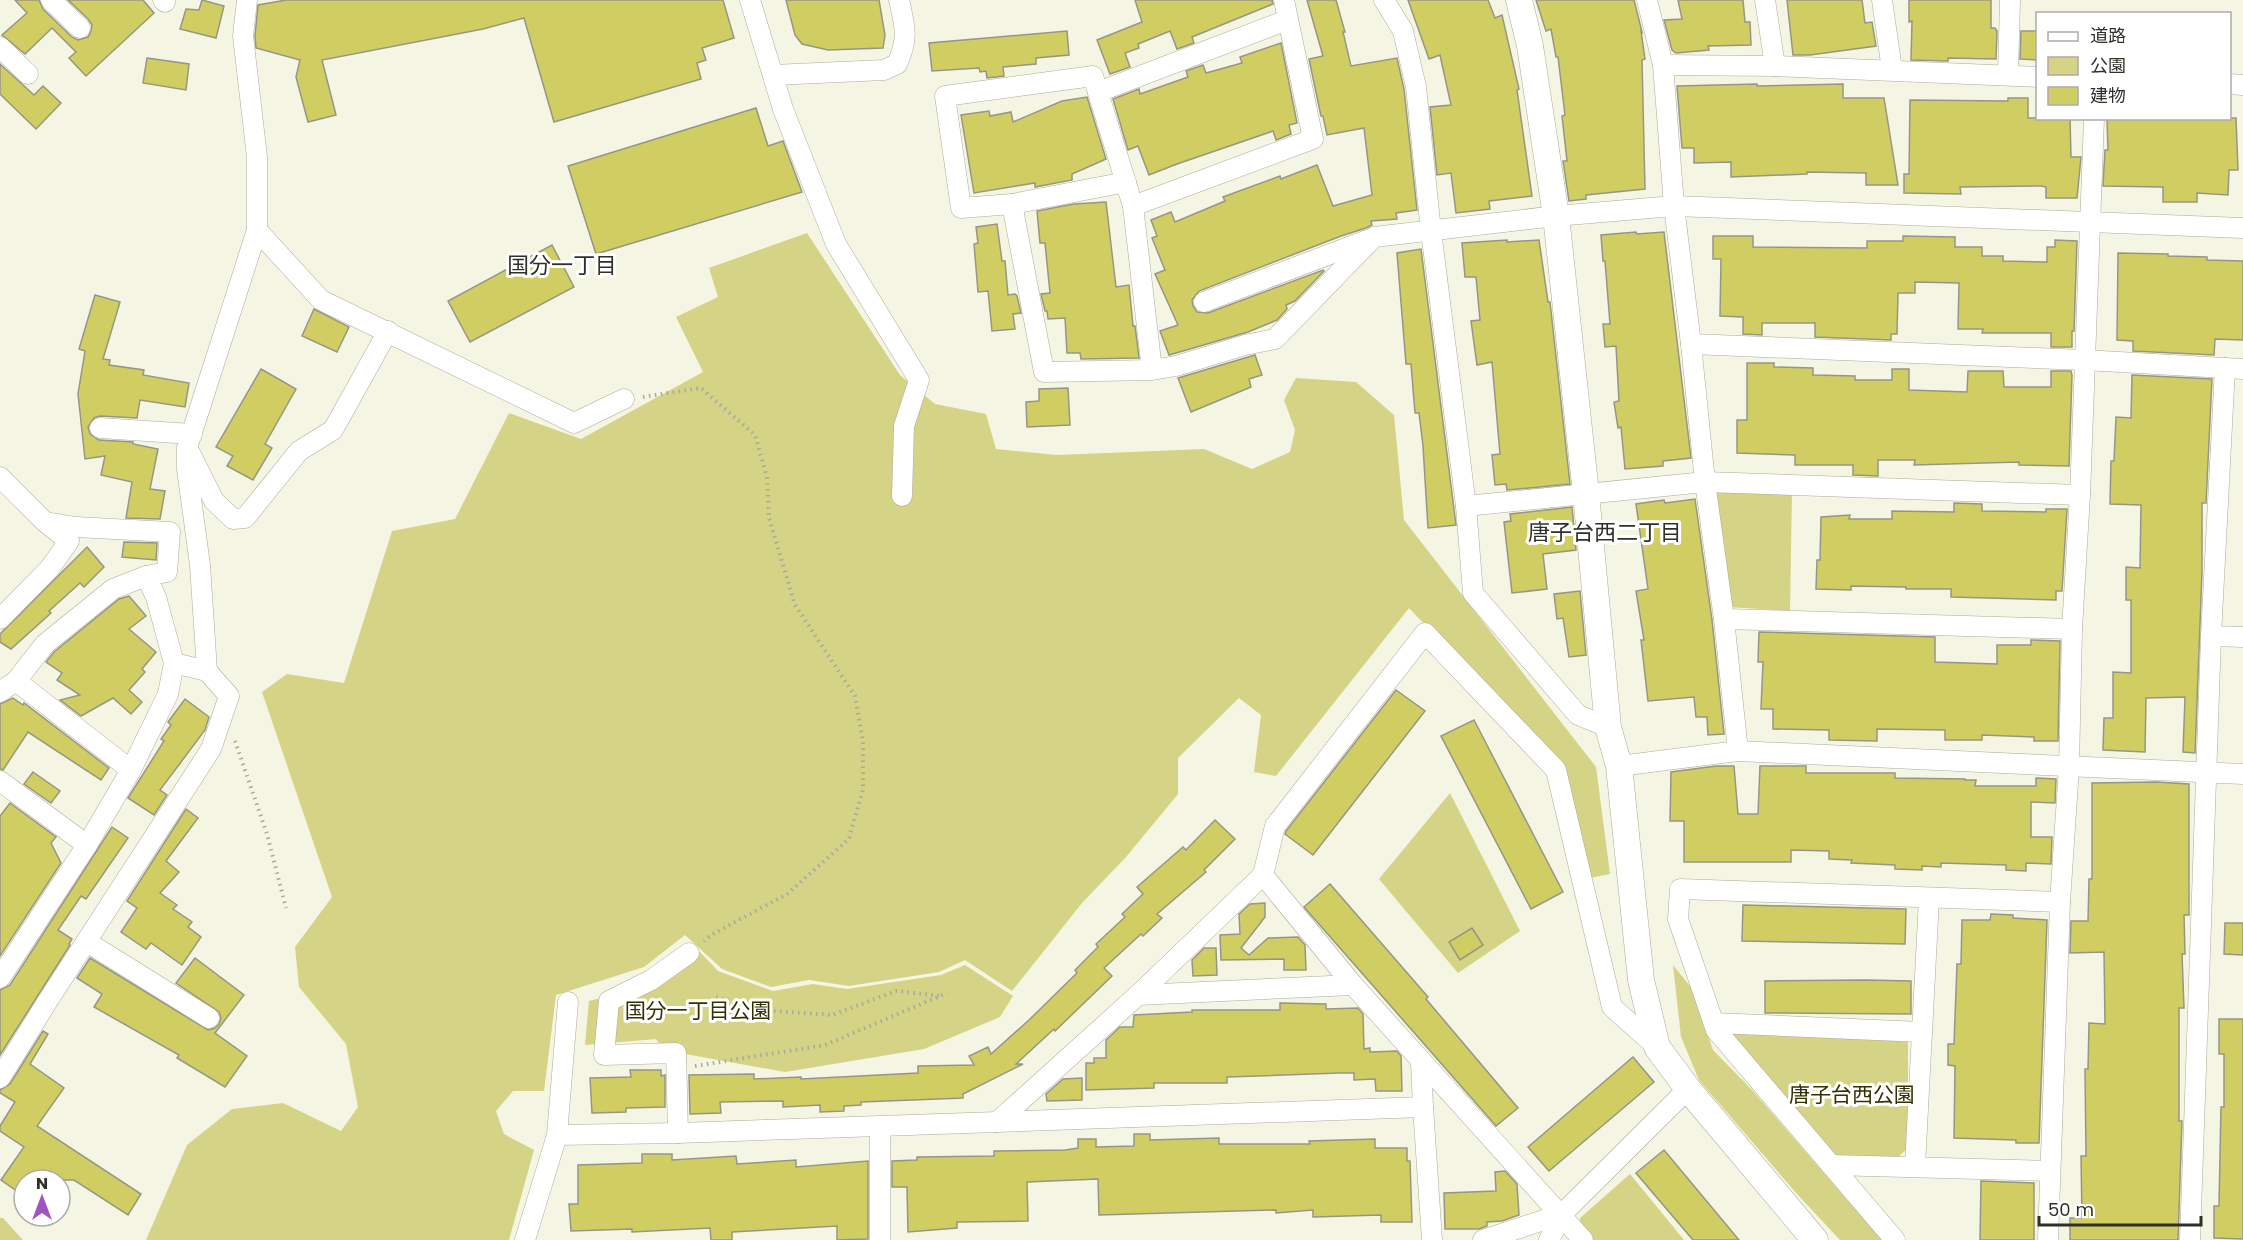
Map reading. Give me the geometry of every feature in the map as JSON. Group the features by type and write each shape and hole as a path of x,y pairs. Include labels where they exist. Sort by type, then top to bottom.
{"street":[{"path":"51,0 80,28"},
{"path":"207,671 200,565 187,469 190,441 257,230 257,157 243,36 248,0"},
{"path":"750,0 783,109 836,244 919,380 904,426 902,496"},
{"path":"773,75 884,70 897,64 905,46 904,24 898,0"},
{"path":"1133,206 1313,139 1284,0"},
{"path":"1384,0 1403,31 1416,87 1431,231 1466,506 1473,593 1578,715 1608,727"},
{"path":"1519,0 1530,46 1556,216 1608,727 1619,766 1641,980 1657,1047"},
{"path":"1647,0 1663,65 1674,206 1738,751"},
{"path":"1765,0 1775,66"},
{"path":"1882,0 1892,70"},
{"path":"2008,75 2010,0"},
{"path":"1098,92 1287,20"},
{"path":"0,47 28,74"},
{"path":"1663,65 1775,66 2036,77"},
{"path":"1126,182 1012,204 961,208 945,96 1093,76 1126,182 1133,206 1152,370"},
{"path":"2049,1240 2060,903 2069,767 2072,629 2080,495 2094,120"},
{"path":"1012,204 1044,372 1152,370 1176,366 1245,345 1275,339 1374,237"},
{"path":"1204,302 1374,237 1556,216 1674,206 2243,228"},
{"path":"257,230 321,300 574,423 624,399"},
{"path":"190,441 214,501 233,519 245,518 299,451 333,430 387,331"},
{"path":"1691,344 2084,360 2234,369 2211,636 2190,1240"},
{"path":"100,428 190,441"},
{"path":"0,477 45,522 69,542 50,568 0,619"},
{"path":"1466,506 1705,482 2080,495"},
{"path":"45,522 76,527 170,532 168,572 146,576 113,590 45,644 8,686 131,770"},
{"path":"0,978 87,845 131,770 168,694 174,663 156,597 146,576"},
{"path":"1724,619 2072,629"},
{"path":"997,1122 1138,994 1263,875 1275,826 1425,633 1556,770 1612,1007 1657,1047 1688,1089 1815,1240"},
{"path":"2211,636 2243,637"},
{"path":"0,1078 211,749 229,696 207,671 174,663"},
{"path":"1619,766 1738,751 2243,774"},
{"path":"0,781 87,845"},
{"path":"1263,875 1353,985 1562,1214 1583,1240"},
{"path":"1895,1240 1716,1030 1678,919 1680,889 2060,903"},
{"path":"1915,1166 1929,899"},
{"path":"87,942 209,1018"},
{"path":"678,1133 676,1053 604,1055 609,1001 651,980 689,953"},
{"path":"1138,994 1353,985"},
{"path":"525,1240 557,1135 568,1002"},
{"path":"1714,1023 1922,1032"},
{"path":"1421,1062 1432,1240"},
{"path":"1549,1240 1562,1214 1688,1089"},
{"path":"557,1135 880,1127 1423,1107"},
{"path":"880,1127 880,1240"},
{"path":"1831,1165 2050,1171"},
{"path":"1483,1240 1562,1214"}],"path":[{"path":"624,399 701,388 755,435 767,477 769,518 795,605 855,696 863,742 863,789 849,839 787,894 711,935 689,953"},
{"path":"223,712 264,822 286,908"},
{"path":"716,997 760,1010 832,1015 896,991 940,996"},
{"path":"677,1069 825,1045 947,993"}],"green space":[{"path":"807,233 900,375 935,404 986,414 996,449 1057,455 1204,449 1252,469 1290,452 1295,430 1284,400 1296,378 1356,382 1394,415 1404,520 1596,767 1610,874 1590,878 1559,765 1409,608 1276,776 1254,772 1261,715 1239,698 1178,758 1178,794 1126,857 1082,903 1012,991 965,960 939,972 849,986 809,980 771,987 722,969 685,935 644,967 556,995 544,1091 513,1091 496,1111 504,1134 534,1150 509,1240 146,1240 187,1145 232,1109 283,1103 341,1131 358,1107 346,1044 299,987 295,947 332,897 262,692 287,674 344,683 392,531 455,519 509,413 581,439 703,372 676,317 718,297 709,268"},
{"path":"1712,488 1792,491 1790,611 1728,607"},
{"path":"1450,793 1520,931 1458,973 1379,879"},
{"name":"国分一丁目公園","path":"700,952 718,971 773,991 813,984 847,989 941,975 965,965 1013,996 1000,1017 924,1049 785,1072 663,1050 656,1039 585,1045 589,1001 655,984"},
{"path":"1673,965 1693,990 1713,1050 1753,1091 1882,1240 1840,1240 1797,1194 1699,1080 1681,1037"},
{"name":"唐子台西公園","path":"1730,1032 1908,1040 1908,1148 1897,1158 1829,1155"},
{"path":"1630,1174 1684,1240 1592,1240 1581,1228 1580,1218"},
{"path":"0,1218 3,1218 23,1240 0,1240"}],"building":[{"path":"15,0 39,0 43,9 78,40 88,37 92,25 68,0 143,0 154,13 86,76 69,58 76,52 52,28 25,54 2,35 27,13"},
{"path":"202,0 224,6 216,38 180,29 186,9 199,10"},
{"path":"286,0 723,0 734,38 702,48 706,60 697,63 701,79 554,122 524,18 483,29 322,60 336,115 308,122 296,77 300,60 256,48 258,5"},
{"path":"786,0 879,0 885,35 883,48 828,50 802,44 795,35"},
{"path":"1135,0 1272,0 1273,4 1192,37 1194,43 1177,49 1170,31 1138,44 1139,48 1125,53 1130,67 1110,74 1097,40 1142,22"},
{"path":"1307,0 1336,0 1351,66 1397,58 1404,89 1417,210 1396,213 1397,219 1371,221 1372,225 1366,228 1199,291 1192,300 1193,306 1197,312 1208,313 1324,271 1295,301 1286,305 1287,309 1277,320 1248,332 1169,355 1160,331 1178,325 1155,274 1165,270 1152,238 1157,236 1151,220 1171,212 1175,222 1225,201 1223,197 1317,165 1333,206 1372,195 1364,128 1327,135 1309,59 1323,56"},
{"path":"1408,0 1488,0 1495,18 1502,15 1519,89 1517,90 1532,196 1489,201 1490,209 1456,213 1451,173 1437,175 1430,107 1451,105 1440,55 1429,59"},
{"path":"1536,0 1634,0 1642,32 1645,59 1642,60 1645,189 1586,195 1586,199 1569,201 1563,161 1567,161 1562,116 1565,115 1558,57 1556,57 1551,29 1546,31"},
{"path":"1678,0 1743,0 1745,22 1750,22 1751,45 1708,46 1709,50 1676,53 1672,50 1664,20 1682,19"},
{"path":"1787,0 1862,0 1865,23 1872,22 1876,46 1810,55 1793,55"},
{"path":"1909,0 1991,0 1991,28 1997,31 1996,59 1911,60 1912,21 1909,22"},
{"path":"1067,31 1069,55 1036,58 1036,64 1003,67 1004,76 987,78 986,71 980,72 979,68 932,71 929,43"},
{"path":"2021,31 2036,31 2036,60 2020,59"},
{"path":"1281,43 1297,123 1289,125 1291,134 1276,140 1273,131 1149,175 1138,146 1128,150 1113,99 1139,89 1140,94 1188,77 1186,71 1203,65 1206,73 1242,63 1240,57"},
{"path":"147,58 189,64 186,90 143,83"},
{"path":"0,64 34,95 43,86 61,103 36,129 0,94"},
{"path":"1757,84 1757,86 1843,84 1843,98 1884,98 1898,185 1866,185 1866,173 1807,172 1807,174 1731,177 1731,162 1694,163 1694,148 1682,148 1677,86"},
{"path":"1087,97 1106,159 1072,174 1072,180 1035,187 1035,183 974,193 961,115 989,111 990,116 1011,112 1013,122 1062,101"},
{"path":"2008,98 2028,98 2028,118 2070,120 2071,157 2081,157 2077,198 2046,198 2046,187 2041,186 1960,187 1961,194 1904,193 1904,174 1909,174 1910,100 2008,101"},
{"path":"756,108 768,146 783,141 802,192 596,254 568,166"},
{"path":"2231,118 2236,118 2238,170 2229,170 2228,195 2197,193 2197,202 2163,202 2163,187 2103,186 2105,150 2108,150 2107,120 2231,120"},
{"path":"1106,202 1116,287 1129,285 1139,358 1081,359 1080,353 1067,353 1065,318 1048,319 1041,294 1050,293 1045,243 1040,243 1037,211 1074,204"},
{"path":"997,224 1002,261 1005,261 1008,295 1017,296 1021,313 1013,314 1015,329 992,331 988,291 978,292 974,244 978,243 976,227"},
{"path":"1636,232 1637,234 1664,232 1691,458 1663,461 1663,466 1625,469 1621,427 1618,428 1614,402 1619,401 1616,346 1605,347 1603,324 1610,324 1601,235"},
{"path":"1713,236 1753,236 1753,247 1867,248 1867,241 1903,241 1903,236 1955,237 1955,247 1982,247 1982,256 2003,256 2003,261 2047,262 2047,247 2055,247 2055,240 2077,241 2072,347 2051,347 2051,333 1982,333 1983,329 1958,329 1959,283 1915,282 1915,293 1898,293 1897,334 1891,334 1891,340 1815,337 1815,323 1762,323 1762,335 1743,334 1743,317 1720,316 1721,259 1713,259"},
{"path":"1507,240 1507,242 1539,240 1548,302 1550,302 1570,484 1507,490 1506,484 1495,485 1492,455 1500,454 1492,362 1477,365 1471,321 1480,320 1476,277 1465,277 1462,243"},
{"path":"552,245 574,287 470,342 448,301"},
{"path":"1421,249 1456,525 1428,528 1423,446 1419,413 1415,413 1411,364 1406,364 1397,253"},
{"path":"2118,253 2168,254 2168,256 2207,257 2207,260 2243,261 2243,340 2215,339 2214,355 2133,351 2133,341 2117,340"},
{"path":"95,295 120,302 103,359 110,360 109,365 144,370 143,375 189,383 185,407 140,400 137,418 100,416 94,418 88,427 90,434 99,440 133,442 133,444 158,449 150,489 165,491 160,519 126,518 132,482 101,475 105,456 85,459 78,394 85,351 79,349"},
{"path":"314,309 349,327 337,352 302,336"},
{"path":"1255,355 1262,375 1249,379 1251,387 1191,412 1178,378"},
{"path":"1747,363 1774,363 1774,367 1813,368 1813,375 1855,376 1855,380 1892,380 1892,369 1909,369 1909,390 1967,392 1968,371 2003,371 2004,387 2051,387 2051,371 2071,371 2069,466 2019,465 2019,462 1914,465 1915,460 1878,460 1878,476 1853,475 1853,465 1795,465 1795,455 1737,453 1737,420 1747,420"},
{"path":"261,369 296,389 265,444 272,448 253,480 227,466 233,456 216,447"},
{"path":"2132,375 2212,379 2206,503 2202,503 2202,572 2195,753 2183,752 2185,697 2146,698 2145,752 2103,750 2104,718 2113,718 2113,672 2131,673 2131,600 2126,600 2126,567 2140,568 2141,505 2110,504 2111,461 2114,461 2116,417 2131,418"},
{"path":"1068,388 1070,425 1027,427 1026,402 1039,401 1039,389"},
{"path":"1695,499 1712,620 1724,734 1708,735 1707,717 1696,717 1694,697 1648,701 1641,640 1644,640 1636,591 1648,589 1636,504"},
{"path":"1954,503 1982,504 1982,511 2046,512 2046,509 2067,509 2062,591 2056,591 2056,600 1951,597 1951,589 1851,586 1851,590 1816,589 1817,560 1820,560 1821,517 1850,515 1849,519 1892,519 1892,511 1954,512"},
{"path":"1572,507 1576,550 1543,554 1547,589 1512,593 1504,522 1511,521 1510,514"},
{"path":"124,542 157,543 156,560 122,557"},
{"path":"87,547 104,567 84,587 80,583 11,649 0,642 0,634"},
{"path":"1580,591 1586,655 1569,657 1563,618 1557,619 1554,594"},
{"path":"129,596 146,616 129,629 156,652 142,669 145,672 129,690 142,702 131,714 113,698 81,716 60,700 80,695 57,680 62,673 46,662 54,652 119,599"},
{"path":"1759,632 1935,637 1935,662 1997,664 1997,645 2031,645 2031,640 2060,641 2058,741 2034,741 2034,737 1982,735 1982,740 1945,740 1945,730 1877,729 1877,741 1829,740 1829,730 1773,729 1773,709 1761,709 1763,662 1758,662"},
{"path":"1396,690 1425,711 1313,855 1285,834 1286,831"},
{"path":"13,698 23,705 24,703 109,768 101,780 28,732 3,770 0,769 0,704"},
{"path":"185,699 209,717 205,730 160,790 167,795 154,815 128,798 164,741 161,739 171,725 168,722"},
{"path":"1474,720 1563,892 1531,909 1441,736"},
{"path":"1734,766 1738,814 1758,814 1760,766 1806,766 1806,773 1895,773 1895,778 1976,780 1975,786 2036,786 2036,778 2056,779 2055,803 2031,802 2031,837 2052,837 2051,864 2026,863 2026,871 2006,870 2006,865 1941,863 1941,867 1922,866 1922,870 1895,869 1895,865 1851,863 1852,860 1829,859 1829,851 1791,850 1791,862 1684,862 1684,821 1670,821 1671,772"},
{"path":"33,772 60,791 51,803 24,784"},
{"path":"2092,783 2189,784 2189,915 2184,915 2185,954 2182,954 2184,1008 2179,1008 2179,1121 2182,1121 2178,1240 2070,1240 2070,1218 2082,1218 2081,1156 2086,1156 2085,1069 2088,1069 2089,1023 2105,1024 2104,952 2070,953 2071,921 2088,921 2089,879 2092,879"},
{"path":"10,803 56,837 51,843 61,863 0,956 0,816"},
{"path":"186,809 198,818 166,861 179,872 160,893 177,905 173,909 192,922 188,927 201,937 182,965 151,943 146,949 121,932 137,908 127,901"},
{"path":"1215,820 1235,839 1204,870 1206,872 1157,914 1162,918 1104,968 1112,976 1055,1031 1054,1029 1016,1064 1023,1064 963,1094 963,1098 861,1102 861,1105 844,1106 844,1111 820,1112 820,1105 783,1107 783,1101 720,1102 721,1113 690,1114 689,1075 754,1074 754,1079 801,1077 801,1079 918,1073 918,1066 974,1065 969,1056 988,1047 991,1054 1029,1020 1077,973 1075,970 1098,947 1096,944 1125,917 1122,914 1143,894 1137,887 1183,847 1186,850"},
{"path":"112,827 128,838 86,899 81,896 58,930 72,939 70,945 0,1055 0,990 10,985"},
{"path":"1330,884 1428,997 1426,999 1518,1108 1496,1126 1304,907"},
{"path":"1265,903 1265,917 1241,948 1249,955 1268,938 1298,937 1305,945 1306,970 1284,970 1284,959 1221,960 1220,935 1240,934 1239,914 1250,904"},
{"path":"1743,905 1906,909 1905,944 1742,941"},
{"path":"1991,914 2047,920 2039,1143 1954,1138 1955,1066 1948,1065 1948,1044 1954,1044 1957,964 1961,964 1962,920 1990,920"},
{"path":"2225,923 2243,923 2243,955 2224,954"},
{"path":"1472,928 1483,945 1460,960 1449,942"},
{"path":"1204,948 1216,948 1217,975 1193,976 1192,960"},
{"path":"90,958 208,1030 219,1024 221,1018 219,1012 176,983 195,958 244,995 215,1033 247,1056 225,1087 177,1058 179,1055 94,1007 102,994 77,978"},
{"path":"1765,981 1911,981 1911,1014 1765,1013"},
{"path":"1280,1003 1326,1004 1326,1009 1358,1008 1363,1014 1364,1049 1370,1048 1370,1052 1397,1051 1401,1056 1402,1091 1376,1091 1375,1079 1354,1080 1354,1073 1227,1077 1227,1083 1154,1083 1154,1088 1086,1090 1086,1063 1094,1063 1094,1058 1106,1058 1106,1040 1120,1027 1133,1027 1134,1015 1192,1012 1192,1010 1280,1010"},
{"path":"2219,1019 2243,1019 2243,1239 2214,1238 2214,1206 2219,1206 2221,1107 2224,1107 2224,1054 2219,1054"},
{"path":"43,1031 48,1034 30,1064 64,1088 37,1126 141,1194 128,1215 72,1180 72,1168 12,1168 12,1188 1,1180 24,1147 0,1131 0,1126 15,1102 0,1093 0,1090 10,1084"},
{"path":"1633,1057 1654,1082 1549,1171 1528,1147"},
{"path":"630,1070 661,1070 661,1076 665,1075 665,1107 626,1108 626,1112 592,1113 590,1078 631,1077"},
{"path":"1082,1078 1082,1100 1047,1101 1046,1094 1063,1079"},
{"path":"1134,1134 1150,1134 1150,1140 1219,1138 1219,1144 1310,1144 1309,1141 1375,1139 1375,1148 1407,1148 1407,1161 1410,1161 1412,1222 1381,1222 1381,1215 1313,1217 1313,1210 1276,1213 1276,1210 1099,1215 1098,1179 1027,1182 1028,1221 957,1222 957,1228 908,1232 907,1187 892,1187 892,1161 917,1160 917,1157 994,1156 994,1151 1065,1150 1078,1148 1078,1139 1096,1139 1096,1147 1134,1146"},
{"path":"1664,1150 1739,1240 1693,1240 1636,1173"},
{"path":"642,1154 672,1154 672,1160 736,1156 737,1164 796,1160 796,1167 868,1161 868,1239 837,1240 837,1226 732,1232 732,1240 711,1240 710,1228 632,1232 632,1229 571,1231 569,1204 578,1204 578,1165 642,1163"},
{"path":"1505,1171 1517,1184 1519,1215 1502,1221 1487,1222 1487,1226 1479,1229 1445,1229 1444,1193 1496,1191 1495,1172"},
{"path":"1981,1181 2034,1183 2034,1240 1980,1240"}],"district":[{"name":"国分一丁目","path":"562,265"},
{"name":"唐子台西二丁目","path":"1605,532"}]}
